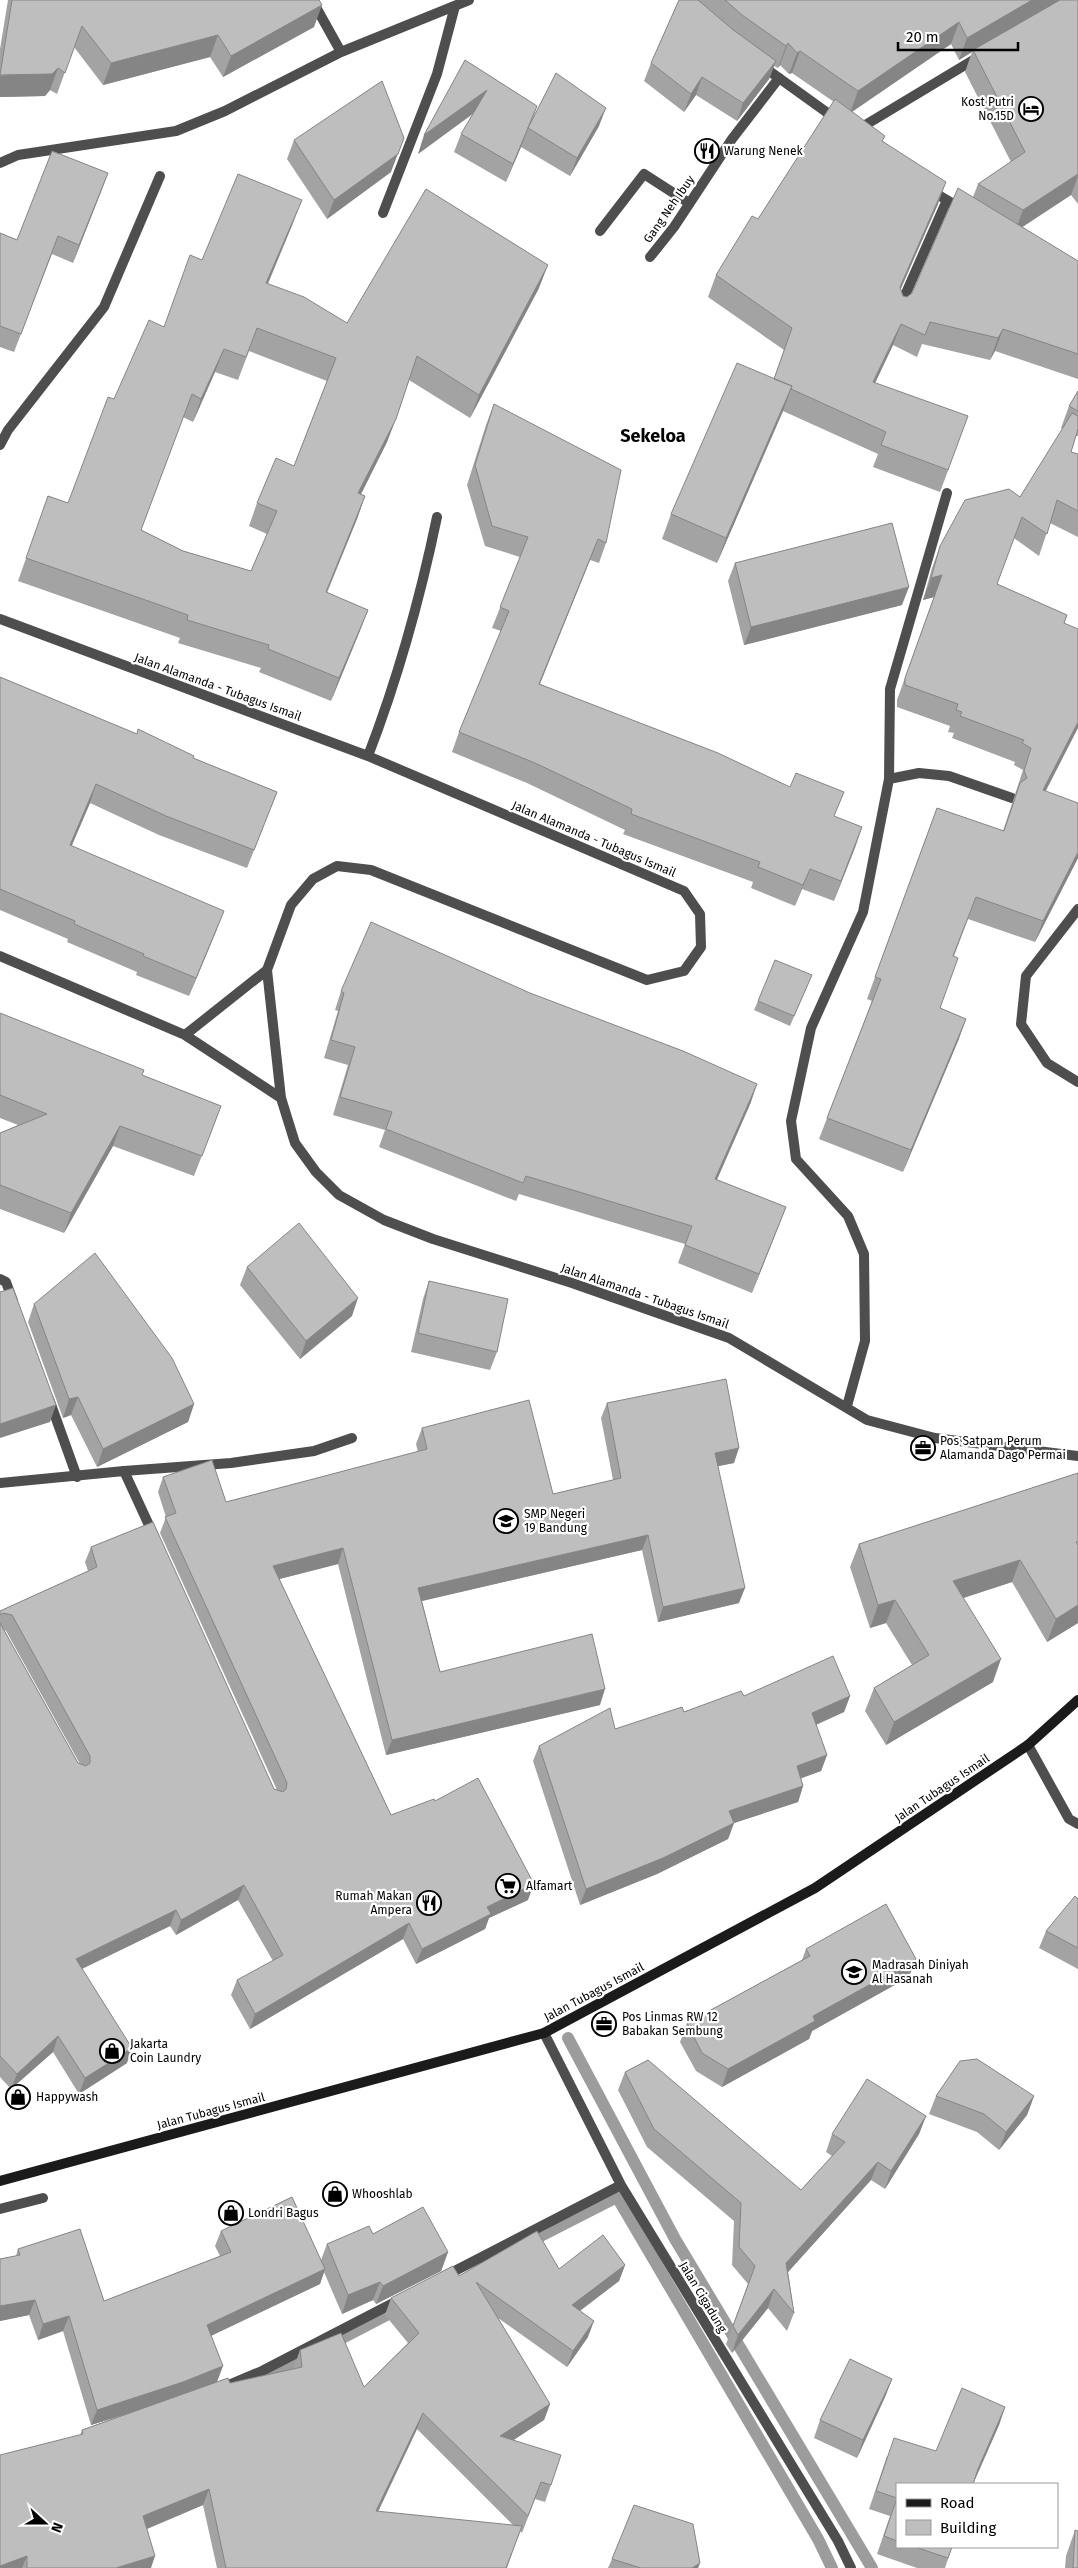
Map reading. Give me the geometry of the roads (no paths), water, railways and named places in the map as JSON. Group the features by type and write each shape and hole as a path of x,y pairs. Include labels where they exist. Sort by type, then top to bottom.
{"main road":[{"name":"Jalan Tubagus Ismail","path":"0,2181 544,2033 815,1888 1028,1745 1078,1700"}],"street":[{"path":"312,0 341,52"},
{"path":"0,163 18,155 176,131 224,111 341,52 469,0"},
{"path":"383,213 437,74 455,6"},
{"path":"751,57 858,135 990,50"},
{"name":"Gang Neh Ibuy","path":"650,257 674,227 732,140 779,78"},
{"path":"600,230 644,174 689,203"},
{"path":"0,444 8,430 104,308 160,176"},
{"path":"921,184 972,215"},
{"path":"898,312 947,200"},
{"path":"847,1406 865,1341 864,1254 848,1216 796,1159 791,1121 811,1028 864,912 889,779 890,689 947,494"},
{"path":"368,756 389,702 417,609 437,518"},
{"name":"Jalan Alamanda - Tubagus Ismail","path":"0,619 368,756 684,891 700,914 701,947 684,971 647,980 371,870 337,866 313,879 291,905 267,970 282,1098 295,1143 316,1172 339,1195 384,1220 433,1239 572,1283 729,1338 847,1406 867,1420 934,1438 1078,1456"},
{"path":"889,779 919,773 949,776 1012,798"},
{"path":"1078,909 1026,976 1021,1024 1048,1063 1078,1082"},
{"path":"0,956 185,1034 282,1098"},
{"path":"185,1034 267,970"},
{"path":"3,1281 16,1310"},
{"path":"43,1384 77,1477"},
{"path":"0,1483 231,1463 314,1451 352,1438"},
{"path":"124,1471 156,1542"},
{"path":"1028,1745 1069,1819 1078,1824"},
{"name":"Jalan Cigadung","path":"544,2033 621,2185 838,2542 851,2568"},
{"path":"435,2281 621,2185"},
{"path":"0,2209 43,2198"},
{"path":"217,2390 262,2371 409,2294"}],"waterway":[{"path":"568,2038 675,2239 872,2568"},
{"path":"527,2243 617,2197 818,2539 832,2568"},
{"path":"329,2345 400,2308"},
{"path":"255,2382 311,2354"}],"place":[{"name":"Kost Putri No.15D","path":"1031,109"},
{"name":"Warung Nenek","path":"707,151"},
{"name":"Pos Satpam Perum Alamanda Dago Permai","path":"923,1448"},
{"name":"SMP Negeri 19 Bandung","path":"506,1521"},
{"name":"Alfamart","path":"508,1886"},
{"name":"Rumah Makan Ampera","path":"429,1903"},
{"name":"Madrasah Diniyah Al Hasanah","path":"854,1972"},
{"name":"Pos Linmas RW 12 Babakan Sembung","path":"604,2024"},
{"name":"Jakarta Coin Laundry","path":"112,2051"},
{"name":"Happywash","path":"18,2097"},
{"name":"Whooshlab","path":"335,2194"},
{"name":"Londri Bagus","path":"231,2213"}],"district":[{"name":"Sekeloa","path":"653,436"}]}
